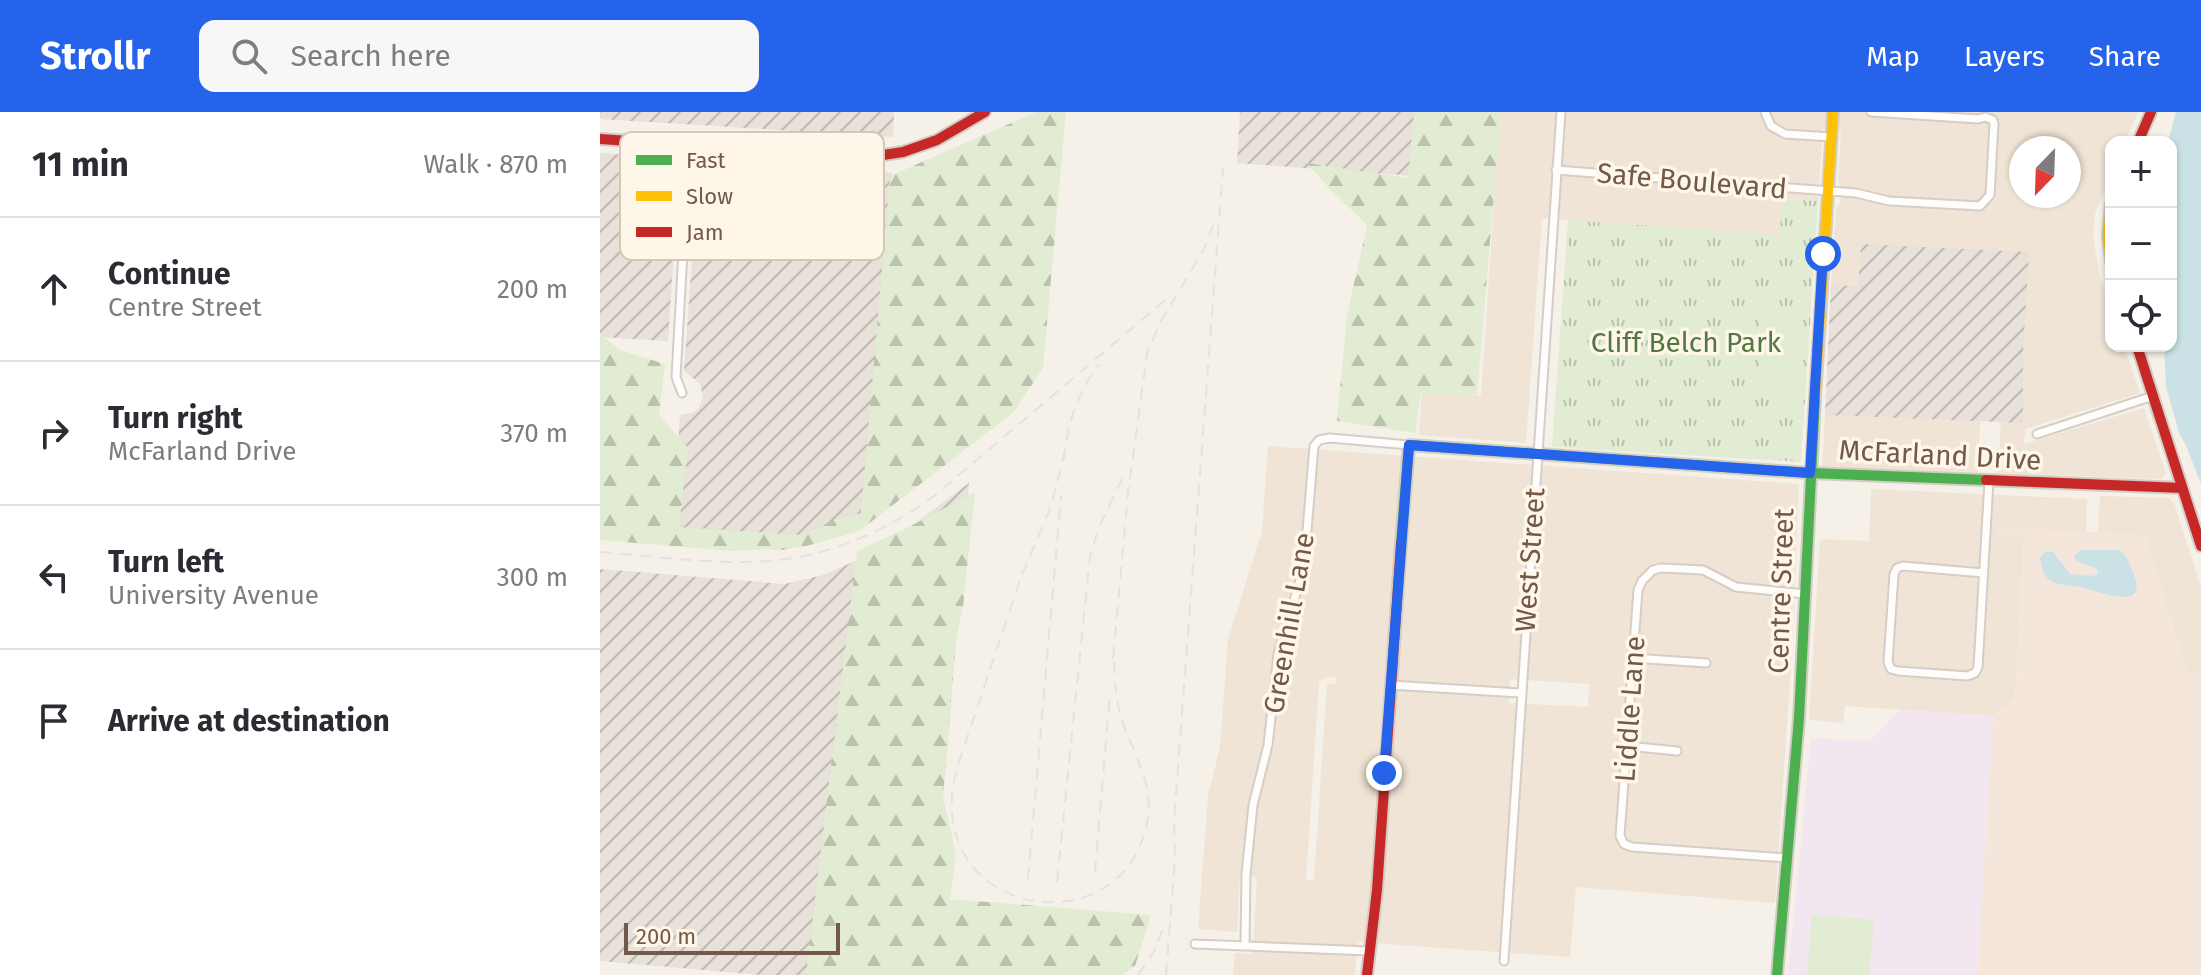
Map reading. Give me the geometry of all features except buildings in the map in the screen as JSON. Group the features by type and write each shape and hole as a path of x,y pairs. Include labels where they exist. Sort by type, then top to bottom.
{"street":[{"path":"884,155 937,140 985,112"},
{"name":"West Street","path":"1504,961 1561,112"},
{"path":"1765,112 1771,126 1785,134 1831,137"},
{"name":"Centre Street","path":"1777,975 1799,718 1810,473 1833,112"},
{"name":"Safe Boulevard","path":"1556,170 1828,191 1889,201 1980,206 1987,200 1990,195 1993,120 1985,117 1871,112"},
{"path":"2141,136 2151,112"},
{"path":"600,139 620,140"},
{"path":"682,393 676,377 683,260"},
{"path":"2139,352 2201,546"},
{"path":"2037,434 2153,396"},
{"name":"Greenhill Lane","path":"1245,945 1246,874 1253,805 1268,745 1278,654 1304,567 1314,446 1319,440 1330,438 1409,445"},
{"path":"1367,975 1377,890 1409,445"},
{"name":"McFarland Drive","path":"1409,445 1810,473 2182,488"},
{"path":"1983,573 1897,568 1894,574 1888,662 1891,669 1967,676 1975,673 1978,667 1989,481"},
{"name":"Liddle Lane","path":"1788,858 1632,847 1624,844 1620,836 1638,590 1642,581 1653,570 1661,568 1703,570 1736,587 1806,594"},
{"path":"1633,658 1706,663"},
{"path":"1390,685 1520,693"},
{"path":"1627,746 1677,751"},
{"path":"1195,944 1369,951"}],"shaded area":[{"path":"600,112 894,112 893,137 884,136 884,132 812,132 600,119"},
{"path":"1240,112 1419,112 1414,176 1237,163"},
{"path":"1500,112 2138,112 2128,136 2105,136 2105,189 2095,213 2093,237 2105,292 2105,352 2126,352 2140,393 2025,429 2024,444 2144,408 2166,473 2162,479 1998,473 2001,422 2023,422 2023,353 1861,245 1858,286 1831,285 1836,208 1842,188 1838,183 1841,131 1823,128 1818,201 1783,199 1780,235 1542,218 1526,443 1419,435 1422,392 1481,396"},
{"path":"600,153 620,154 620,260 673,260 668,341 600,337"},
{"path":"884,172 892,173 869,512 815,541 785,550 672,543 680,415 699,408 703,396 700,384 684,371 692,260 884,260"},
{"path":"1861,244 2029,252 2023,353 2023,423 1825,415 1831,285 1858,286"},
{"path":"1825,415 1980,421 1978,472 1822,467"},
{"path":"1268,446 1799,484 1791,666 1775,903 1576,887 1570,957 1358,942 1355,975 1233,975 1235,953 1253,954 1257,877 1240,876 1237,932 1198,929 1208,796 1220,747 1228,639 1262,531","holes":["1327,677 1336,678 1336,684 1327,683 1314,880 1306,880 1319,682","1510,679 1589,684 1588,707 1509,703"]},
{"path":"969,483 935,897 909,975 761,975 600,961 600,569 785,584 823,575 860,559 897,537"},
{"path":"1871,489 2087,499 2086,532 1998,528 1998,535 2024,537 2015,697 1993,716 1845,706 1843,723 1809,720 1820,539 1869,541"},
{"path":"2100,496 2168,498 2174,503 2201,587 2201,673 2188,675 2145,536 2098,533"},
{"path":"1998,527 2145,535 2188,675 2201,673 2201,975 1977,975 1993,716 2015,697 2024,538 1997,535"},
{"path":"1900,710 1993,716 1977,975 1788,975 1811,738 1870,741"}],"green space":[{"path":"1036,112 1066,112 1043,368 1013,413 859,531 803,547 731,551 600,540 600,334 620,350 665,364 659,415 688,448 679,527 803,535 836,519 861,513 890,176"},
{"path":"1414,112 1501,112 1477,395 1421,394 1415,433 1337,421 1347,315 1367,225 1307,163 1408,178"},
{"name":"Cliff Belch Park","path":"1783,199 1818,201 1801,462 1552,447 1568,220 1779,235"},
{"path":"1762,306 1803,308 1801,349 1760,346"},
{"path":"1760,352 1800,355 1798,395 1757,393"},
{"path":"975,492 963,607 955,644 943,796 956,855 950,899 1151,915 1135,966 1122,975 806,975 857,551"},
{"path":"1812,914 1874,920 1869,975 1807,975"}],"water":[{"path":"2176,112 2201,112 2201,484 2180,436 2166,387 2164,352 2177,352 2177,136 2170,136"},
{"path":"2081,550 2119,550 2131,567 2137,584 2135,592 2130,596 2110,595 2057,583 2045,575 2040,558 2045,552 2053,552 2070,574 2096,575 2097,569 2077,561 2074,556"}],"railway":[{"path":"1166,975 1175,859 1174,820 1223,168"},
{"path":"1113,658 1128,493 1147,354 1159,325 1204,249 1213,225"},
{"path":"600,552 704,561 767,561 812,554 875,532 933,497 1170,296"},
{"path":"1064,460 1074,410 1099,364"},
{"path":"1065,450 1051,507 1021,577 957,768 953,819 967,858 994,886 1030,900 1068,901 1104,888 1132,860 1148,817 1149,803 1144,777 1118,705 1114,647"},
{"path":"1057,882 1090,556 1099,527 1125,473"},
{"path":"1028,879 1061,496"},
{"path":"1095,872 1110,694"},
{"path":"1138,975 1155,950 1166,921"}],"traffic: fast":[{"path":"1777,975 1799,718 1815,397"},
{"path":"1401,543 1409,445 1810,473 1986,480"}],"traffic: slow":[{"path":"1815,397 1833,112"}],"traffic: jam":[{"path":"884,155 937,140 985,112"},
{"path":"2141,136 2151,112"},
{"path":"600,139 620,140"},
{"path":"2139,352 2201,546"},
{"path":"1986,480 2182,488"},
{"path":"1367,975 1377,890 1401,543"}],"route":[{"path":"1384,773 1409,445 1810,473 1823,254"}]}
